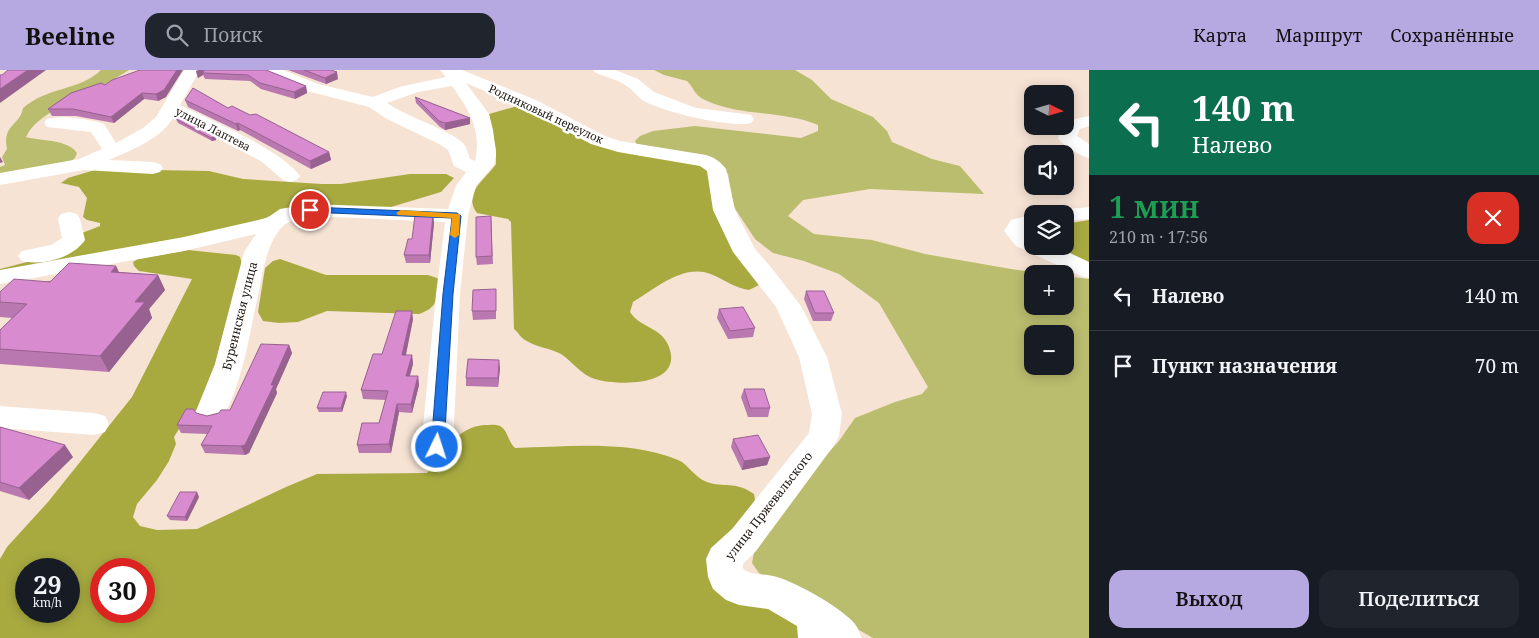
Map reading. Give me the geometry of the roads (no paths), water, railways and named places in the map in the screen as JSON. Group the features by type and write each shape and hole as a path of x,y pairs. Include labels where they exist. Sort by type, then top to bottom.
{"street":[{"name":"улица Лаптева","path":"192,70 170,107 268,157 290,176"},
{"path":"269,70 313,88 375,103 393,115 446,140 457,148 461,162 478,170"},
{"path":"601,70 632,82 648,96 692,112 718,117 745,119"},
{"path":"375,103 392,94 452,74 480,114 484,130 486,155 484,164 466,186 457,216 448,294 437,447"},
{"name":"Родниковый переулок","path":"452,74 530,104 598,140 618,146"},
{"path":"24,191 113,152 149,132 163,120 170,107"},
{"path":"1089,121 1072,125 1067,138 1089,152"},
{"path":"53,123 87,124 98,128 113,152"},
{"name":"улица Пржевальского","path":"618,146 706,161 716,169 724,210 741,244 788,306 813,357 827,414 824,436 744,540 724,559 726,577 739,588 774,593 825,631"},
{"path":"0,179 84,164 153,168"},
{"path":"0,277 184,244 274,223 288,214 310,210 457,216"},
{"path":"1074,214 1089,213"},
{"path":"0,264 58,251 74,240 69,220"},
{"name":"Буреинская улица","path":"212,411 230,364 256,252 274,223"},
{"path":"1024,224 1019,225 1015,231 1024,241"},
{"path":"184,244 256,252"},
{"path":"1055,255 1089,271"},
{"path":"0,418 94,424"}]}
